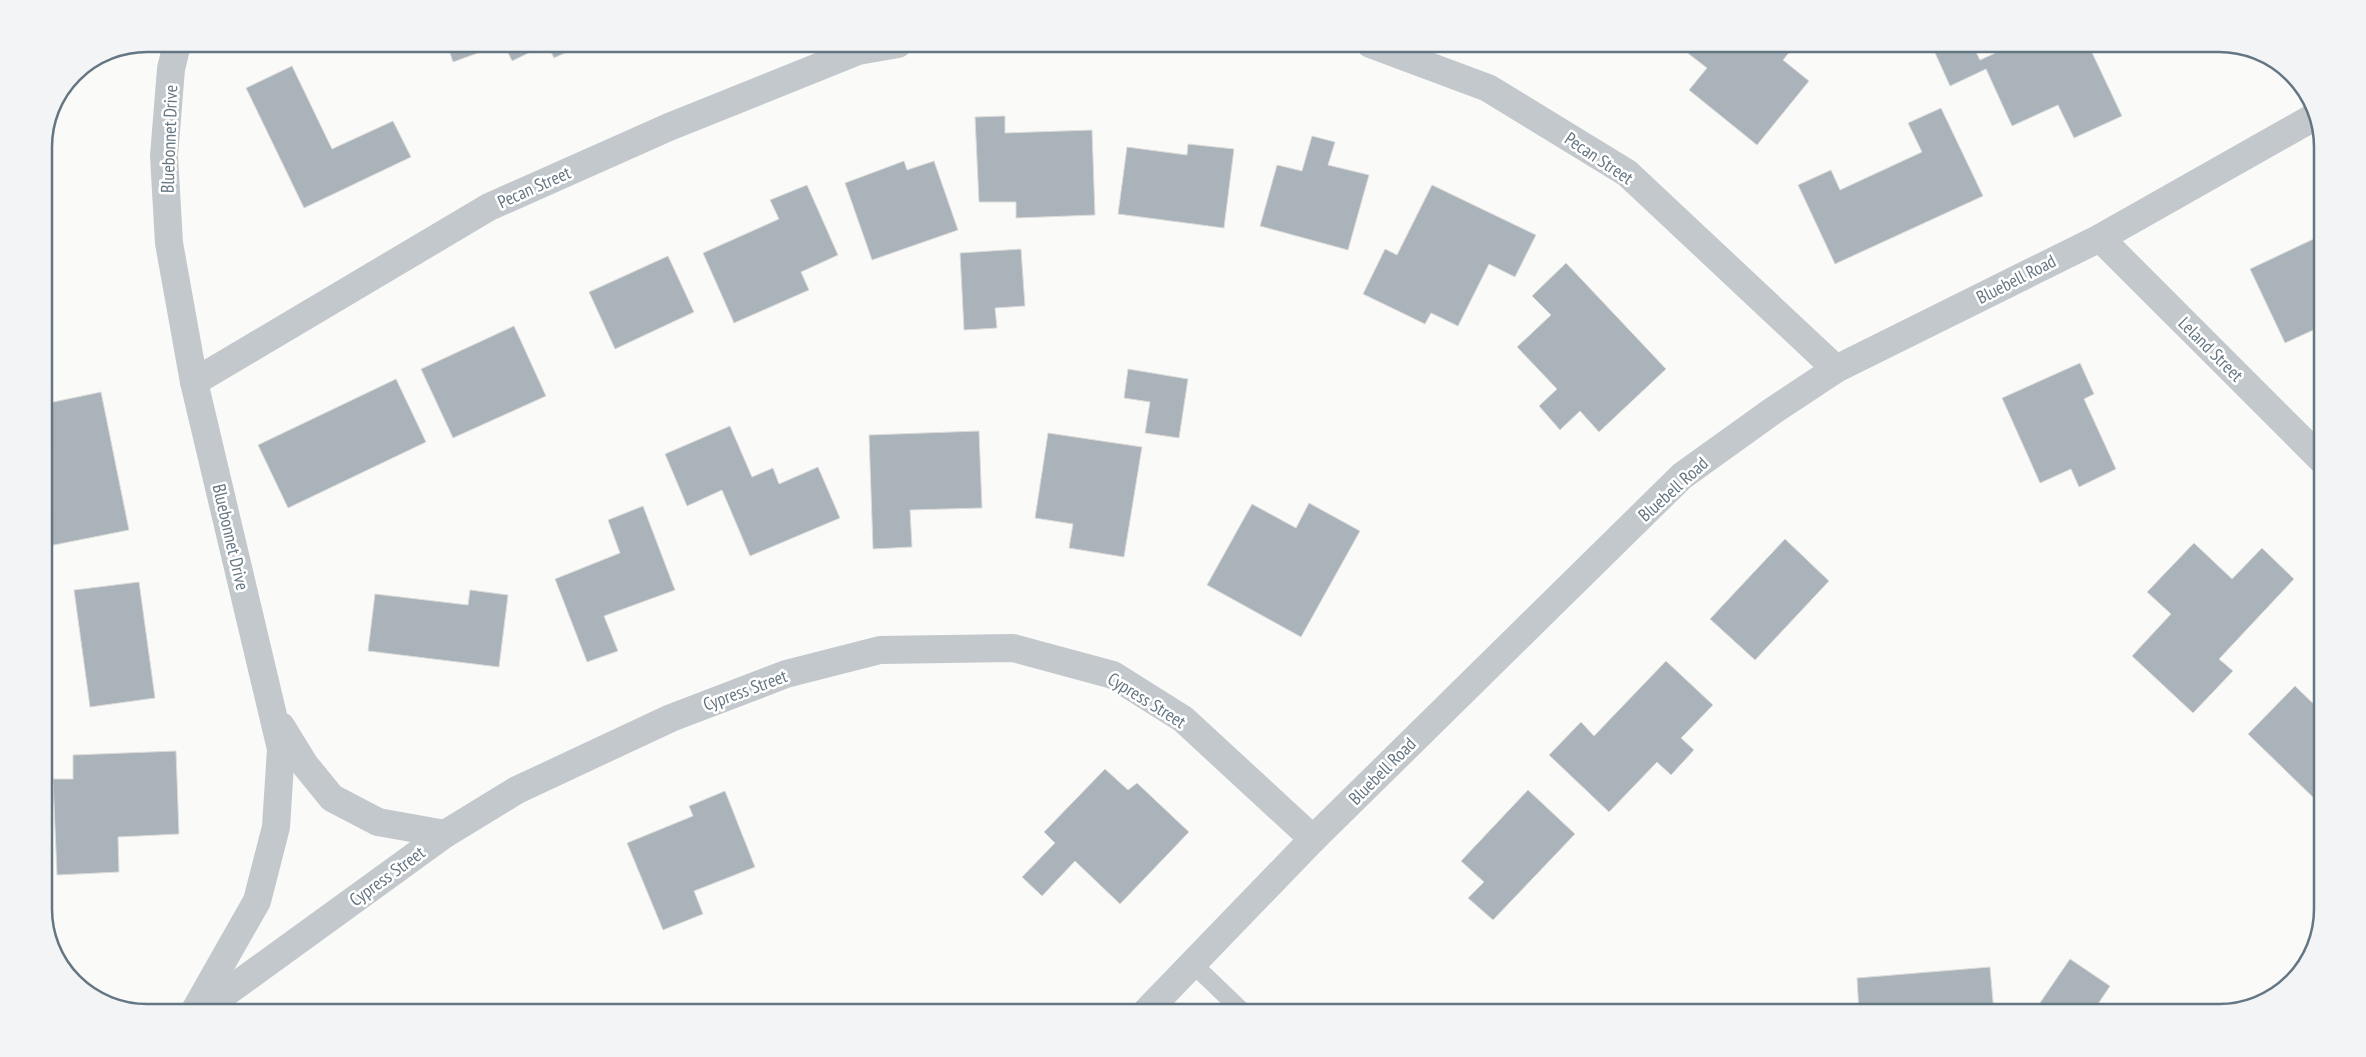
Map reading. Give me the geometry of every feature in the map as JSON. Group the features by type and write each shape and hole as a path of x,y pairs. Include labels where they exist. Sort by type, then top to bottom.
{"street":[{"name":"Pecan Street","path":"1393,52 1488,88 1627,173 1836,369"},
{"name":"Bluebonnet Drive","path":"175,53 171,69 164,156 169,243 194,382 281,749 276,827 257,901 198,1004"},
{"name":"Pecan Street","path":"194,382 488,207 696,116 856,53"},
{"name":"Bluebell Road","path":"1154,1004 1313,840 1682,476 1774,410 1836,369 2100,238 2309,120"},
{"name":"Leland Street","path":"2100,238 2313,451"},
{"name":"Cypress Street","path":"210,1004 445,834 517,790 662,722 786,674 880,650 1013,648 1113,675 1183,719 1313,840"},
{"path":"273,712 305,765 332,798 378,822 445,834"}],"lane":[{"path":"1194,965 1235,1004"}],"building":[{"path":"1687,52 1789,52 1783,60 1809,81 1757,145 1689,90 1707,68"},
{"path":"1935,52 1976,52 1980,60 1997,52 2092,52 2122,116 2074,138 2058,105 2012,126 1986,69 1950,86"},
{"path":"450,53 478,53 478,53 453,62"},
{"path":"508,53 529,53 512,61"},
{"path":"551,53 565,53 554,58"},
{"path":"292,66 332,149 393,121 411,157 304,208 246,88"},
{"path":"1941,108 1983,196 1835,264 1798,185 1831,170 1840,190 1922,152 1908,123"},
{"path":"1005,116 1005,133 1092,130 1095,215 1016,218 1016,202 979,202 975,117"},
{"path":"1312,136 1335,142 1328,165 1369,175 1348,250 1260,226 1277,165 1302,171"},
{"path":"1188,144 1234,149 1224,228 1118,214 1127,147 1187,155"},
{"path":"904,161 907,170 934,161 958,230 872,260 845,183"},
{"path":"807,185 838,255 801,272 809,290 734,323 703,253 779,219 770,200"},
{"path":"1432,185 1536,235 1515,277 1489,264 1458,326 1431,313 1425,324 1363,294 1385,249 1397,255"},
{"path":"2313,239 2313,330 2285,343 2250,269"},
{"path":"1021,249 1025,306 995,308 997,328 964,330 960,253"},
{"path":"668,256 694,312 615,349 589,292"},
{"path":"1566,263 1666,369 1599,432 1580,411 1560,430 1539,406 1557,389 1517,347 1551,315 1532,296"},
{"path":"514,326 546,396 453,438 421,369"},
{"path":"2080,363 2094,394 2084,399 2116,469 2079,487 2071,469 2040,483 2002,398"},
{"path":"1128,369 1188,379 1179,438 1145,433 1150,402 1124,398"},
{"path":"396,379 426,442 288,508 258,445"},
{"path":"101,392 129,530 53,545 53,402"},
{"path":"730,426 752,477 773,468 779,484 818,467 840,518 750,556 722,490 687,506 665,454"},
{"path":"979,431 982,508 910,510 912,547 873,549 869,435"},
{"path":"1048,433 1142,447 1124,557 1069,548 1073,524 1035,518"},
{"path":"1309,503 1360,531 1301,637 1207,585 1252,504 1296,528"},
{"path":"643,506 675,590 604,616 618,651 587,662 555,579 620,553 608,520"},
{"path":"1785,539 1829,581 1755,660 1710,619"},
{"path":"2194,543 2232,579 2262,548 2294,579 2219,659 2233,671 2193,713 2132,656 2171,614 2147,592"},
{"path":"139,582 155,698 90,707 74,590"},
{"path":"470,590 508,595 499,667 368,651 375,594 468,605"},
{"path":"1666,661 1713,705 1681,738 1694,750 1671,775 1657,762 1609,812 1549,755 1581,722 1594,736"},
{"path":"2295,686 2314,704 2314,798 2248,734"},
{"path":"176,751 179,834 118,837 119,872 57,875 53,779 73,779 73,755"},
{"path":"1105,769 1128,790 1137,783 1189,832 1120,904 1075,861 1042,896 1022,877 1055,843 1044,832"},
{"path":"1528,790 1575,834 1493,920 1468,898 1484,882 1461,861"},
{"path":"725,791 755,867 694,891 703,914 663,930 627,843 693,816 689,806"},
{"path":"2070,959 2110,986 2098,1004 2039,1004"},
{"path":"1990,967 1993,1004 1858,1004 1857,978"}]}
